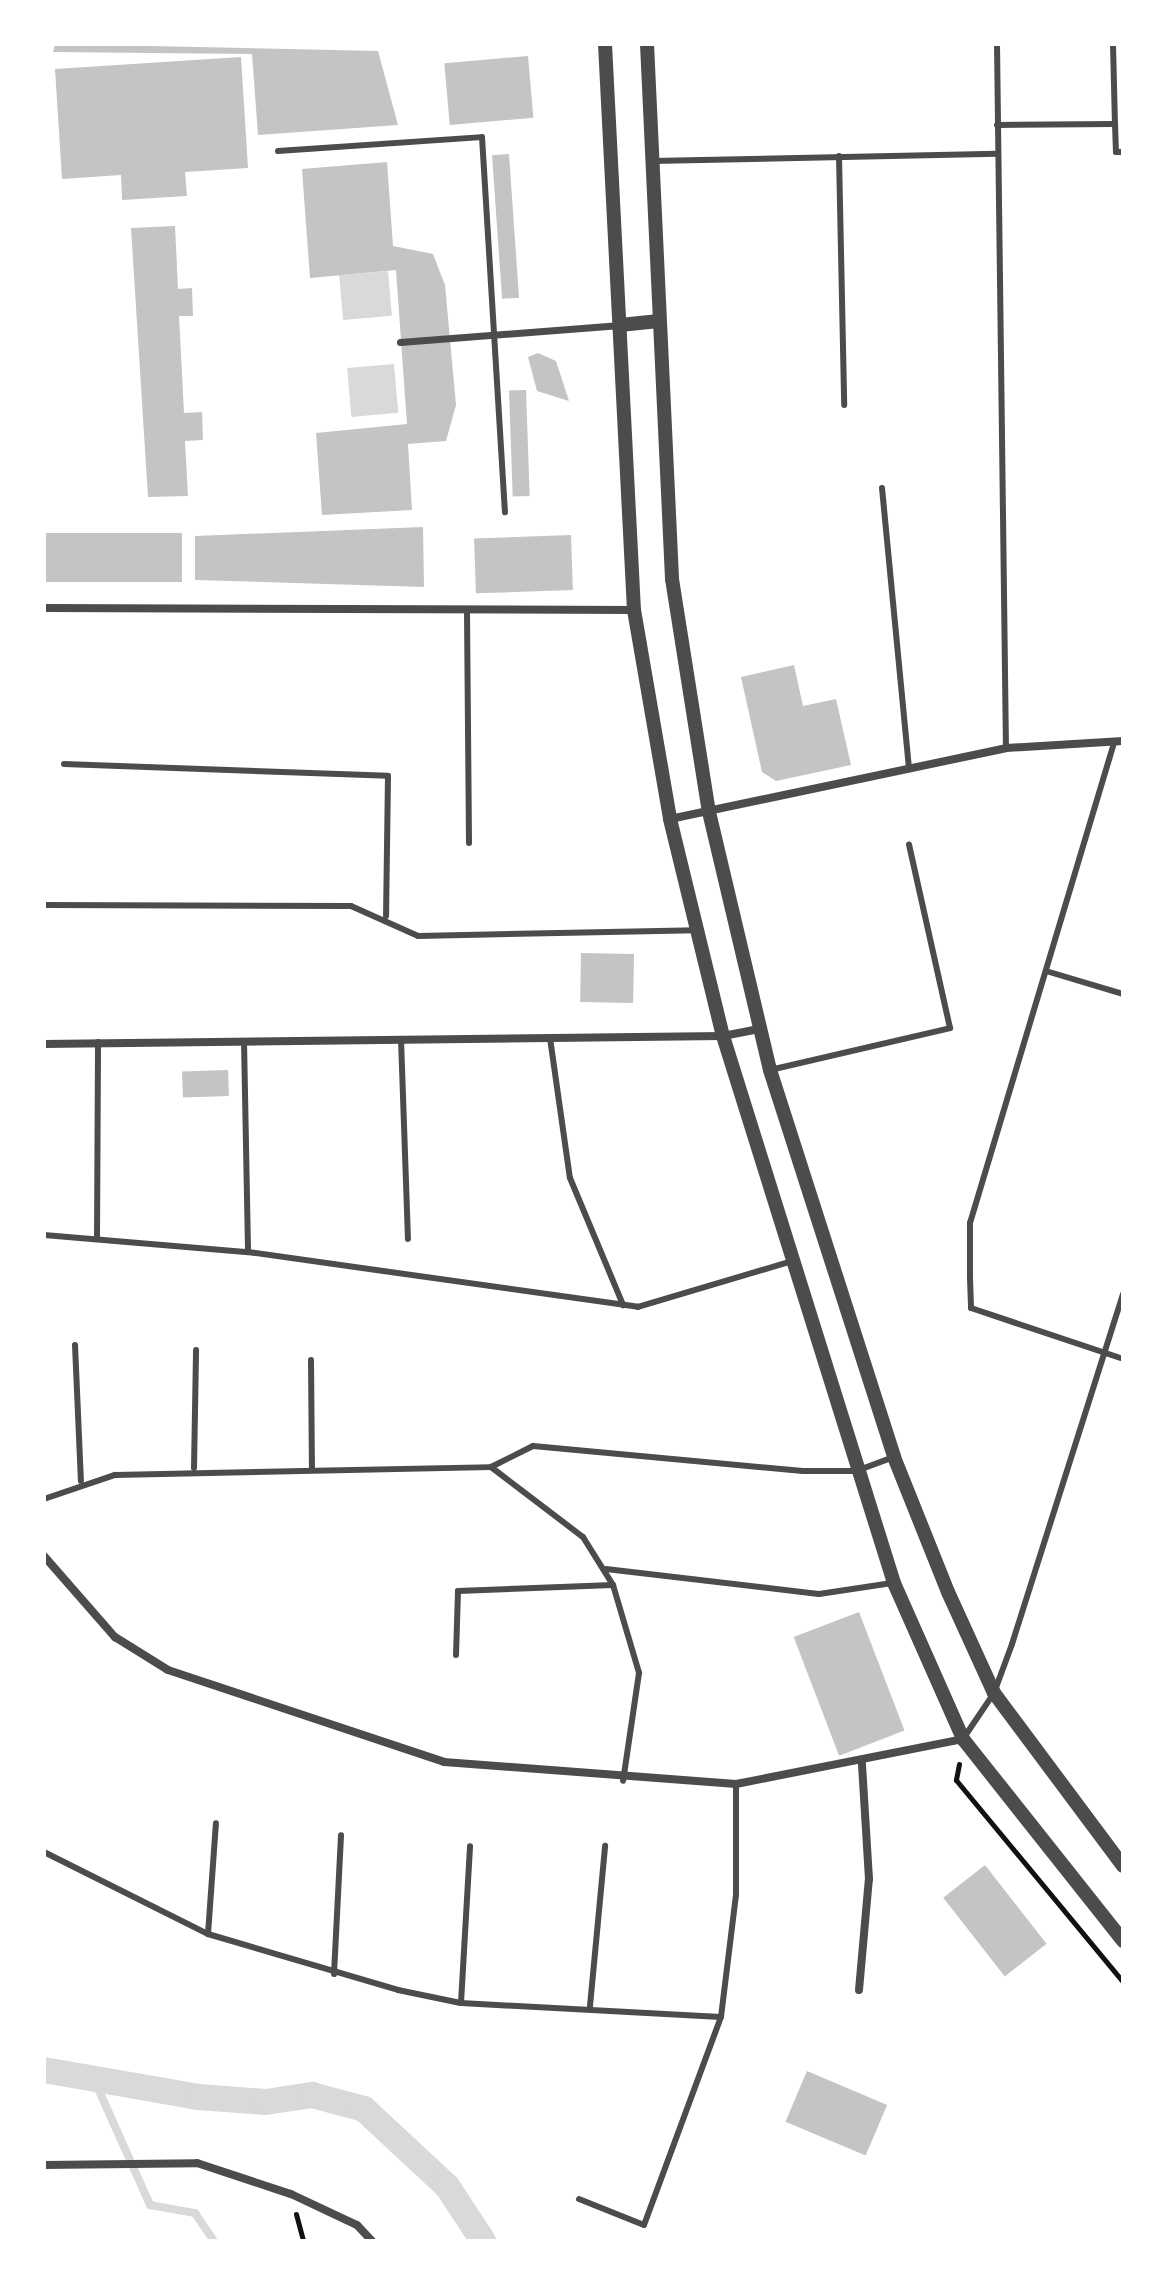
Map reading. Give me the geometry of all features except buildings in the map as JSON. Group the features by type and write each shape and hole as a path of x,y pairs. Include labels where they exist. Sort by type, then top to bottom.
{"street":[{"path":"605,44 634,610 670,819 723,1036 789,1262 894,1583 963,1739 1123,1941"},
{"path":"647,44 672,579 709,812 770,1070 894,1457 994,1693 1123,1866"},
{"path":"400,342 659,321"},
{"path":"44,608 467,613 634,610"},
{"path":"670,819 1006,748 1118,742"},
{"path":"44,1044 723,1036 760,1029"},
{"path":"44,1556 115,1637 168,1670 327,1729 444,1762 623,1781 736,1784 862,1763 963,1739"},
{"path":"859,1990 869,1879 862,1763"},
{"path":"44,2165 197,2163 291,2194 357,2225 372,2241"}],"lane":[{"path":"997,44 1006,748"},
{"path":"1113,44 1116,152 1123,152"},
{"path":"997,125 1115,124"},
{"path":"278,151 482,137 505,512"},
{"path":"652,161 997,154"},
{"path":"839,156 844,405"},
{"path":"882,488 909,767"},
{"path":"467,613 469,843"},
{"path":"1118,742 970,1223 971,1308 1123,1359"},
{"path":"64,764 388,776 386,916"},
{"path":"770,1070 950,1028 909,845"},
{"path":"44,905 351,906 386,916 418,936 696,930"},
{"path":"1046,971 1123,994"},
{"path":"550,1038 570,1178 623,1305"},
{"path":"401,1039 408,1239"},
{"path":"244,1041 248,1252"},
{"path":"97,1239 98,1042"},
{"path":"44,1235 248,1252 623,1305 789,1262"},
{"path":"963,1739 994,1693 1123,1294"},
{"path":"75,1345 81,1481"},
{"path":"194,1468 196,1350"},
{"path":"311,1360 312,1469"},
{"path":"44,1499 81,1481 194,1468 491,1467 533,1446 856,1471 894,1457"},
{"path":"491,1467 583,1537 606,1569 613,1585 639,1673 623,1781"},
{"path":"606,1569 819,1594 894,1583"},
{"path":"456,1655 458,1591 613,1585"},
{"path":"579,2199 644,2225 721,2017 736,1895 736,1784"},
{"path":"208,1934 216,1823"},
{"path":"334,1974 341,1835"},
{"path":"461,2003 470,1846"},
{"path":"590,2006 605,1846"},
{"path":"44,1852 208,1934 334,1974 461,2003 590,2006 721,2017"}],"path":[{"path":"963,1739 956,1780 1123,1982"}],"shaded area":[{"path":"388,271 392,316 343,320 339,275"},
{"path":"394,364 398,413 351,417 347,368"}],"waterway":[{"path":"44,2070 198,2097 266,2102 312,2095 364,2109 447,2186 483,2241"},
{"path":"96,2084 150,2205 195,2213 214,2241"}]}
